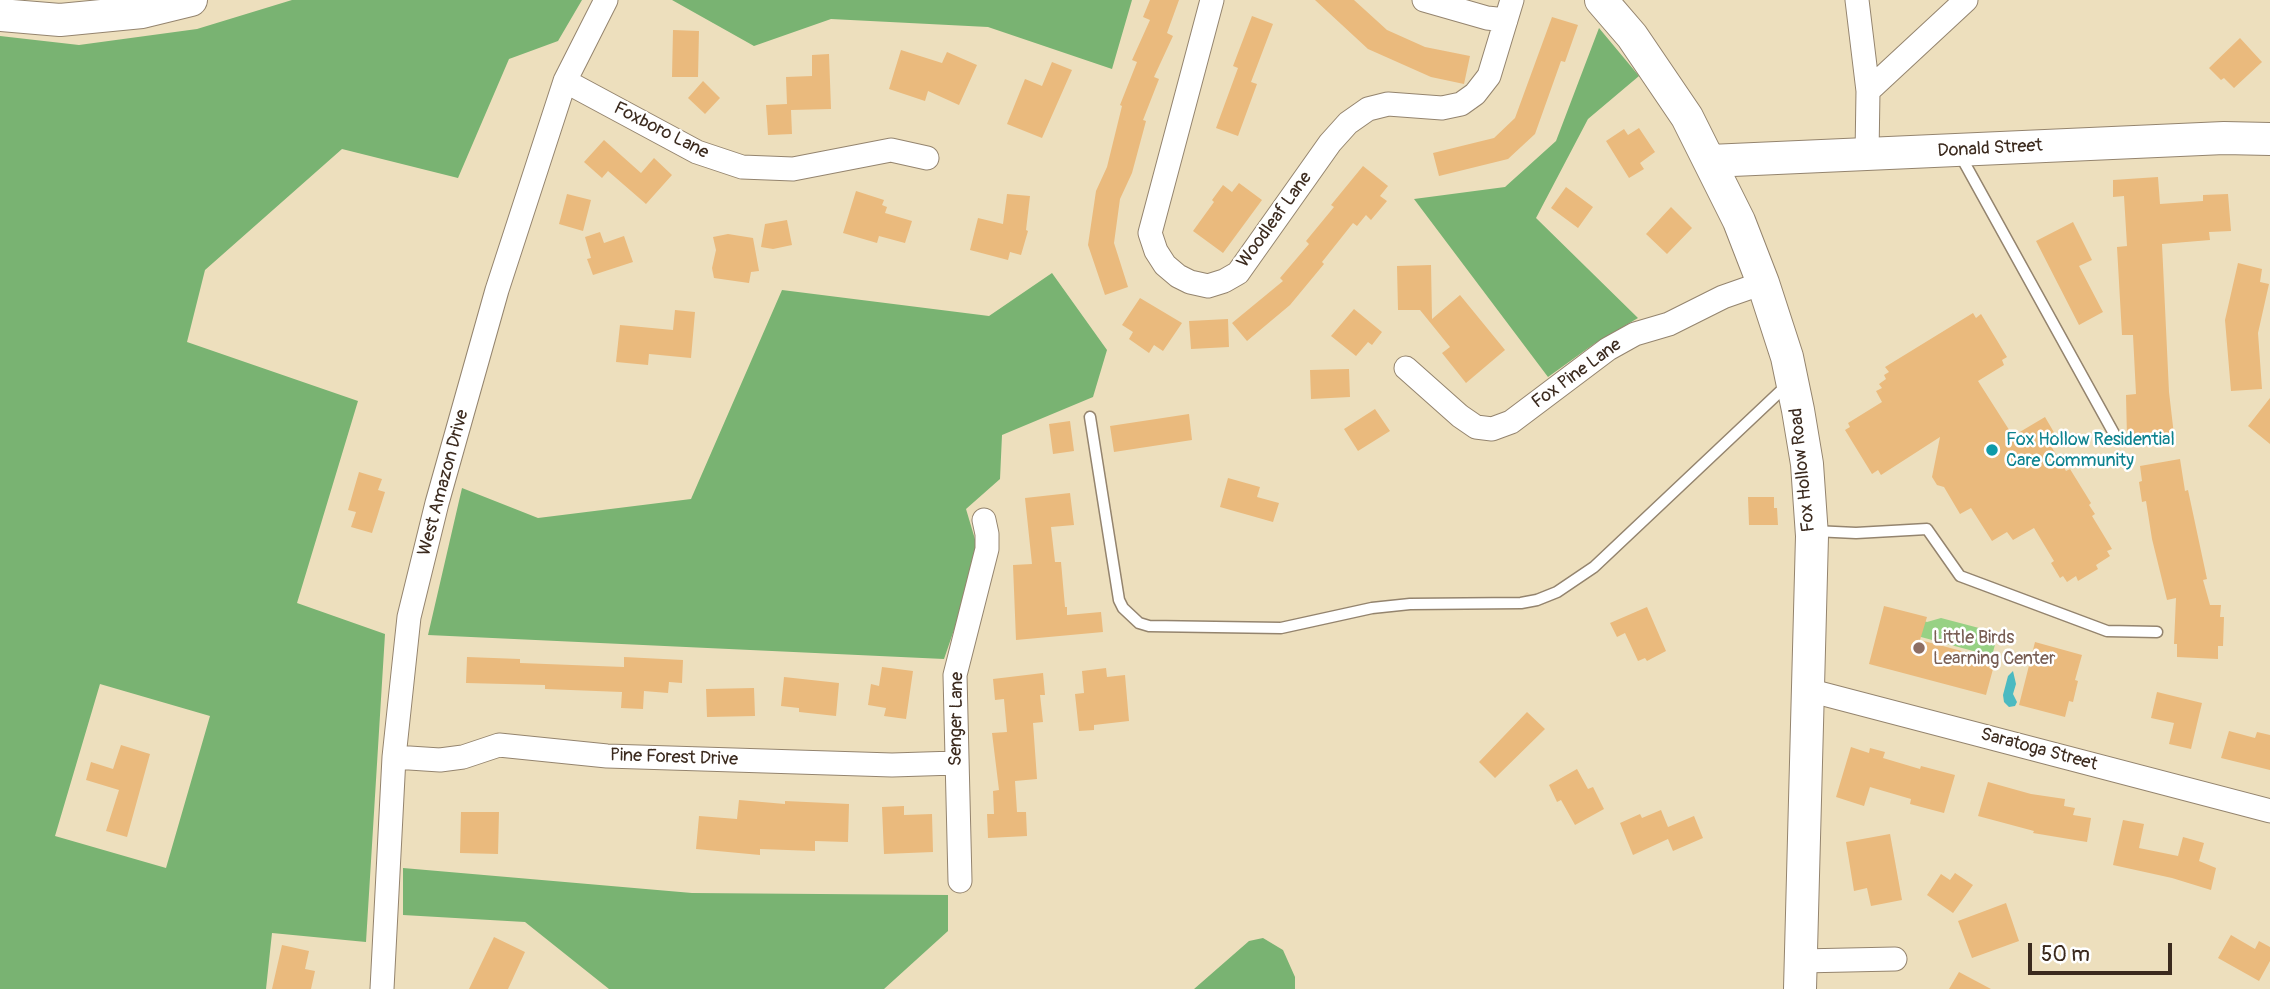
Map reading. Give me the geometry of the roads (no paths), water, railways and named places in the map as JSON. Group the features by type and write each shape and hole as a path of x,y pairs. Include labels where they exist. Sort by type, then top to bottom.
{"main road":[{"path":"0,15 60,20 142,12 191,0"},
{"name":"Fox Hollow Road","path":"1601,0 1660,74 1710,161 1740,221 1787,357 1807,464 1811,531 1800,975"},
{"name":"Donald Street","path":"1710,161 2224,138 2270,139"}],"street":[{"name":"West Amazon Drive","path":"382,989 394,757 409,617 437,503 497,290 565,81 606,0"},
{"name":"Woodleaf Lane","path":"1212,0 1150,233 1156,251 1165,265 1189,282 1208,286 1238,273 1330,143 1348,123 1368,109 1388,104 1442,108 1461,104 1475,94 1489,76 1509,10"},
{"name":"Woodleaf Lane","path":"1424,0 1487,18 1509,10"},
{"path":"1857,0 1868,91 1867,155"},
{"path":"1868,91 1966,0"},
{"name":"Foxboro Lane","path":"565,81 697,152 742,167 793,169 891,150 927,158"},
{"name":"Fox Pine Lane","path":"1406,368 1460,416 1476,427 1492,429 1511,422 1608,349 1634,334 1670,324 1723,297 1763,283"},
{"name":"Senger Lane","path":"960,881 956,674 987,549 984,520"},
{"name":"Saratoga Street","path":"1808,690 2270,811"},
{"name":"Pine Forest Drive","path":"394,757 440,760 463,757 499,745 607,756 892,765 956,763"},
{"path":"1800,975 1895,959"}],"lane":[{"path":"1957,150 2117,439"},
{"path":"1090,417 1119,600 1130,615 1149,626 1281,628 1372,608 1410,604 1521,603 1557,592 1594,566 1791,380"},
{"path":"1811,531 1856,533 1927,529 1960,576 2107,631 2157,632"}],"water":[{"path":"2013,671 2016,684 2013,694 2017,702 2015,706 2009,707 2004,702 2003,695 2008,676"}],"place":[{"name":"Fox Hollow Residential Care Community","path":"1992,450"},
{"name":"Little Birds Learning Center","path":"1919,648"}]}
